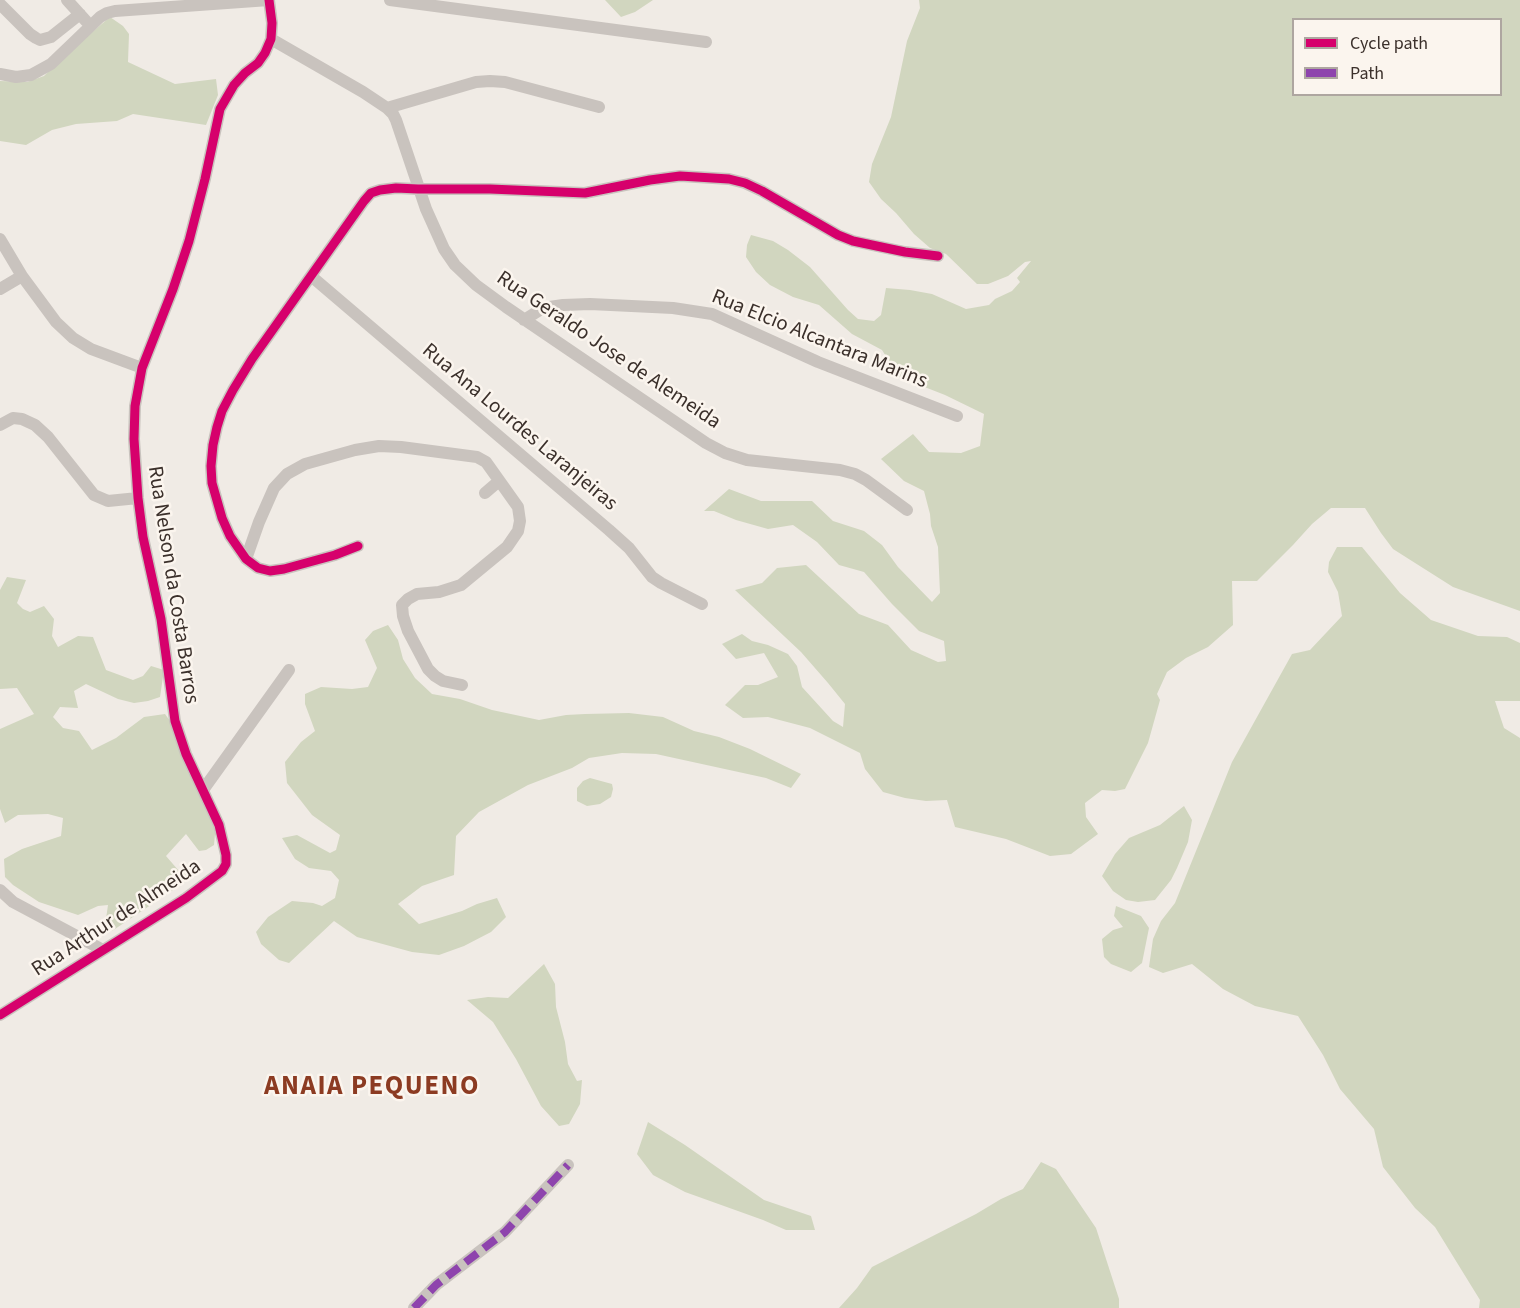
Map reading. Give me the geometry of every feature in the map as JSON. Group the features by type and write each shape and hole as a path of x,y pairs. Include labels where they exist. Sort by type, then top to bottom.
{"street":[{"path":"66,0 91,26"},
{"path":"0,74 16,77 31,75 41,70 51,64 107,13 186,3 269,0 272,23 271,39 387,108 476,82 490,81 505,82 599,107"},
{"path":"390,0 706,42"},
{"path":"0,4 30,34 40,40 51,37 80,14"},
{"name":"Rua Nelson da Costa Barros","path":"222,871 226,864 226,855 219,825 186,754 175,721 160,619 143,537 138,498 134,439 135,406 142,368 189,241 220,109 234,85 266,53 271,39"},
{"name":"Rua Geraldo Jose de Alemeida","path":"387,108 396,120 418,189 437,236 455,265 476,285 706,443 725,453 747,460 840,470 855,474 907,510"},
{"path":"358,546 284,569 270,571 258,568 246,559 230,536 212,483 212,466 217,427 244,370 371,193 388,188 585,193 680,176 729,179 762,191 845,238 872,246 938,256"},
{"path":"0,239 22,276 56,322 73,338 91,349 142,368"},
{"path":"0,289 22,276"},
{"name":"Rua Ana Lourdes Laranjeiras","path":"311,276 609,530 629,548 652,577 702,604"},
{"name":"Rua Elcio Alcantara Marins","path":"524,320 543,308 572,304 674,308 712,314 818,362 957,417"},
{"path":"0,424 13,418 35,425 48,437 94,495 108,501 138,498"},
{"path":"246,559 274,488 281,479 296,469 318,460 379,446 477,457 486,462 518,507 520,521 518,531 507,547 461,585 439,592 417,594 402,605 402,616 428,669 443,681 462,685"},
{"path":"485,493 499,481"},
{"path":"203,790 289,670"},
{"name":"Rua Arthur de Almeida","path":"0,1016 186,898 222,871"},
{"path":"0,890 13,902 103,951"},
{"path":"414,1308 436,1285 505,1232 568,1165"}],"green space":[{"path":"605,0 653,0 635,12 621,17"},
{"path":"919,0 1520,0 1520,611 1453,587 1393,549 1365,508 1331,508 1312,524 1257,581 1232,581 1233,625 1208,647 1186,658 1167,672 1157,694 1160,700 1148,743 1125,789 1102,790 1085,803 1086,817 1098,834 1071,854 1050,856 1006,839 955,827 947,800 926,801 883,792 865,769 860,753 810,728 768,717 743,718 725,705 745,685 758,685 778,677 764,653 736,659 722,644 742,634 752,641 788,654 797,666 802,687 833,721 843,727 845,704 801,652 735,590 762,583 777,568 806,565 859,614 888,625 911,650 938,662 946,661 944,641 919,631 864,572 839,565 817,542 793,525 768,529 714,511 704,511 729,489 761,501 812,501 833,521 864,531 882,545 898,567 932,602 940,593 938,547 924,491 904,481 881,459 913,434 929,452 961,453 980,446 984,414 945,395 899,377 882,350 852,334 819,305 793,297 770,285 756,272 746,257 751,235 773,241 810,267 858,319 874,321 881,315 886,288 932,294 966,309 989,305 995,299 1012,291 1020,282 1017,278 1031,261 1025,262 1008,276 988,284 977,284 946,254 930,248 914,234 881,199 869,182 872,164 891,117 907,41 920,8"},
{"path":"110,17 123,26 129,34 128,62 175,84 216,79 218,95 206,125 133,114 117,121 76,124 52,130 26,145 0,141 0,81 27,82 44,76"},
{"path":"1337,547 1362,547 1400,593 1431,620 1478,636 1507,637 1520,643 1520,701 1495,701 1504,728 1520,738 1520,1308 1479,1308 1480,1300 1435,1227 1415,1208 1383,1167 1374,1129 1340,1089 1323,1055 1298,1016 1255,1006 1223,989 1192,964 1163,973 1149,967 1153,939 1161,921 1175,903 1232,762 1292,654 1310,650 1342,616 1338,592 1328,572 1329,562"},
{"path":"7,577 26,580 17,603 30,612 44,606 54,619 52,636 58,647 78,636 93,637 106,670 133,680 143,676 151,666 164,670 160,697 134,703 118,699 86,684 74,691 78,708 60,707 53,717 63,728 79,731 92,750 116,738 144,717 165,714 175,728 216,823 214,845 199,851 186,834 166,856 179,871 193,864 188,880 112,931 106,919 108,905 98,906 78,915 39,902 5,877 4,859 22,849 61,836 63,818 48,814 18,815 5,823 0,809 0,729 34,714 17,688 0,689 0,590"},
{"path":"388,625 398,640 403,659 415,678 432,694 539,720 585,714 629,713 663,717 694,731 719,737 750,749 801,774 791,788 766,778 656,754 622,753 589,758 572,768 528,785 479,812 456,836 454,875 422,886 398,904 419,924 497,898 506,917 491,932 464,946 439,955 412,952 357,937 334,921 289,963 279,960 261,944 256,932 268,917 292,901 322,906 335,898 339,880 331,871 309,868 295,859 282,838 297,835 330,853 336,850 340,835 312,815 287,783 285,762 301,742 315,731 305,704 305,694 321,687 352,689 368,687 377,668 365,640 373,631"},
{"path":"590,778 612,784 611,797 600,804 587,806 577,801 577,788 583,781"},
{"path":"1184,806 1192,820 1188,842 1171,880 1155,900 1138,902 1126,900 1113,891 1102,876 1115,854 1129,838 1160,825"},
{"path":"1116,906 1141,916 1149,928 1142,963 1131,972 1111,964 1104,957 1102,939 1113,930 1123,927 1114,916"},
{"path":"544,964 555,984 556,1007 568,1064 577,1081 582,1080 580,1104 569,1124 559,1126 541,1106 493,1022 467,1000 488,997 508,998"},
{"path":"648,1122 764,1200 811,1216 815,1230 786,1230 685,1192 653,1175 637,1154"},
{"path":"1041,1162 1056,1169 1096,1228 1119,1299 1119,1308 839,1308 872,1267 1023,1189"}],"marked path":[{"path":"414,1308 436,1285 505,1232 568,1165"}],"cycle path":[{"path":"0,1015 186,898 222,871 226,864 219,825 186,754 175,721 161,619 143,537 138,498 134,439 135,406 142,368 189,241 220,109 234,85 258,63 271,39 272,23 269,0"},
{"path":"358,546 284,569 270,571 258,568 246,559 230,536 212,483 211,466 217,427 233,390 252,359 371,193 396,188 585,193 680,176 729,179 762,191 838,235 853,241 938,256"}],"district":[{"name":"ANAIA PEQUENO","path":"372,1088"}]}
